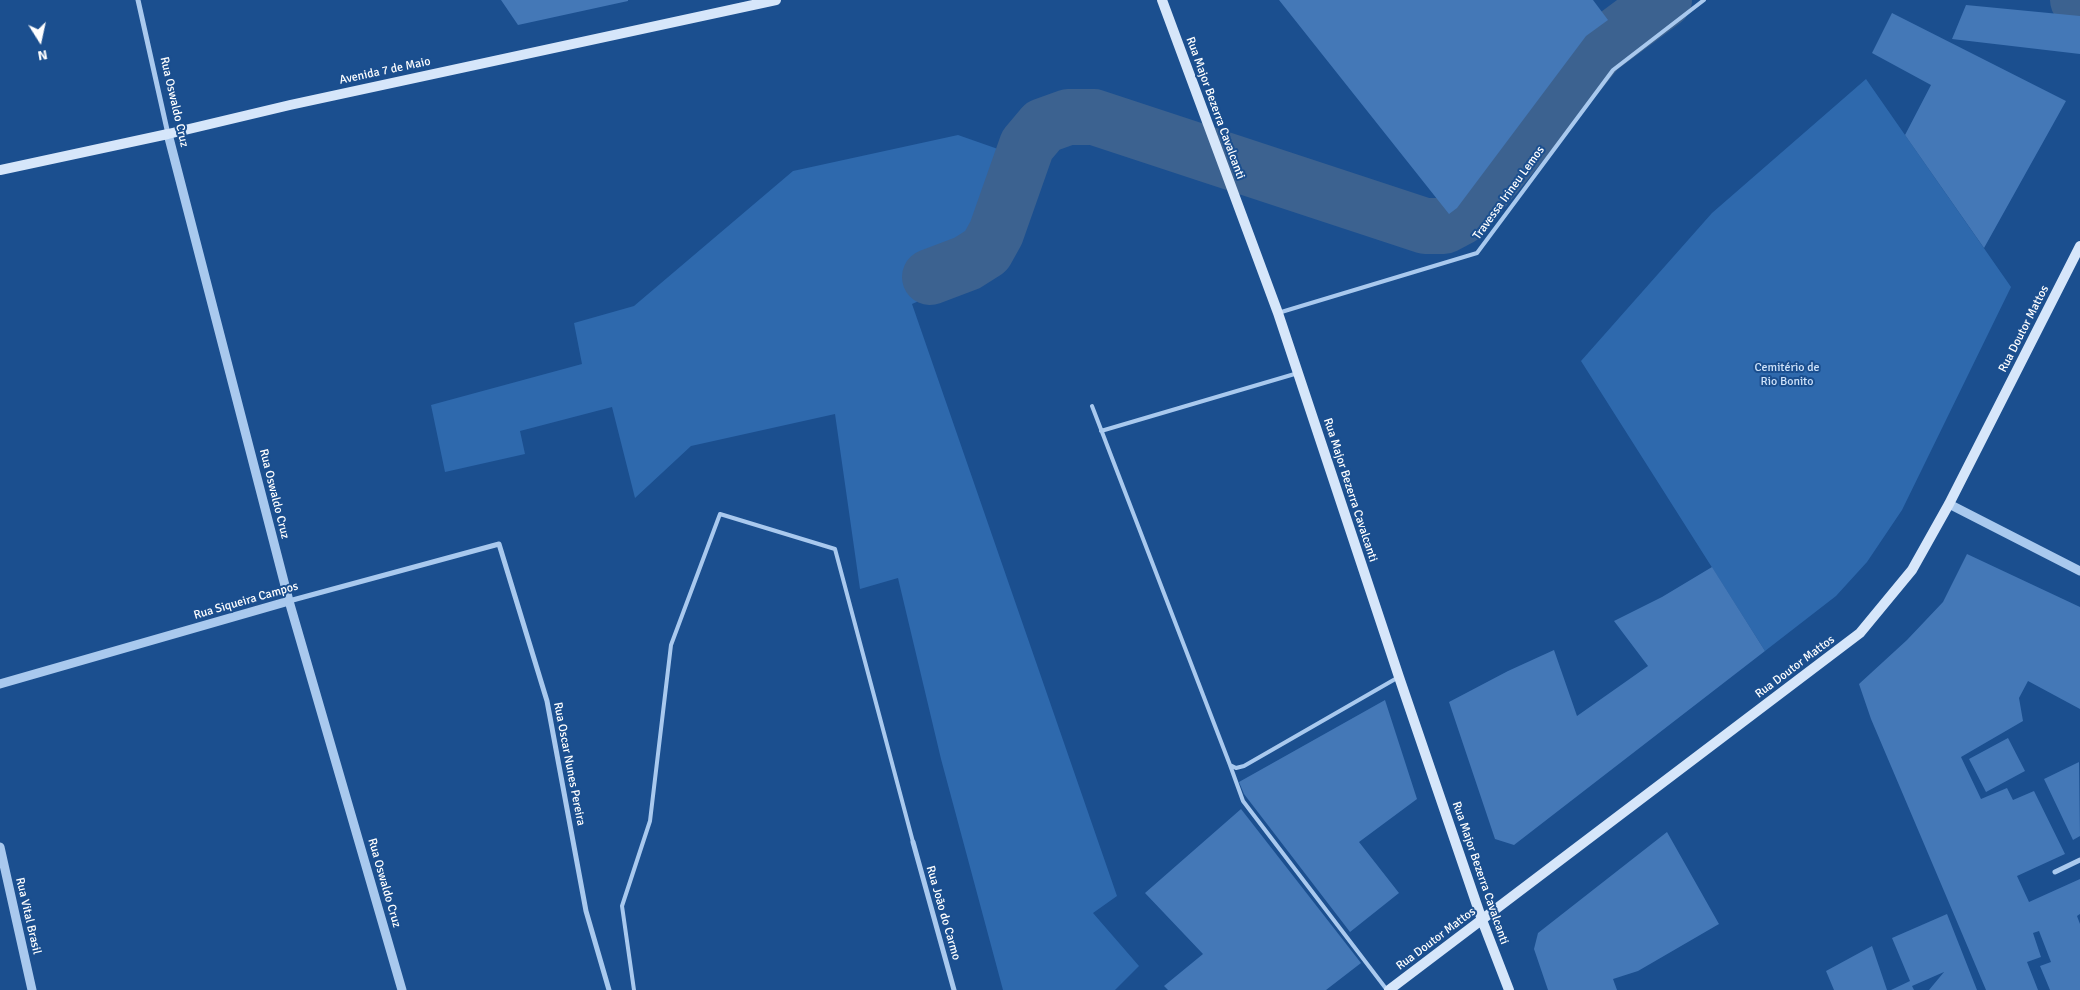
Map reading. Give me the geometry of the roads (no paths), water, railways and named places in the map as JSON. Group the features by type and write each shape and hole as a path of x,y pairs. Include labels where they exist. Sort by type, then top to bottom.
{"main road":[{"name":"Avenida 7 de Maio","path":"0,170 168,134 290,104 776,0"},
{"name":"Rua Major Bezerra Cavalcanti","path":"1162,0 1278,312 1399,677 1482,920 1508,990"},
{"name":"Rua Doutor Mattos","path":"1388,990 1860,633 1912,570 1949,504 2080,246"}],"street":[{"name":"Rua Oswaldo Cruz","path":"138,0 168,134 289,601 402,990"},
{"path":"1949,504 2080,571"},
{"name":"Rua Siqueira Campos","path":"0,684 289,601 499,544"},
{"name":"Rua Oscar Nunes Pereira","path":"499,544 547,701 586,911 608,990"},
{"name":"Rua João do Carmo","path":"913,842 954,990"},
{"name":"Rua Vital Brasil","path":"0,847 32,990"},
{"path":"2055,872 2080,860"}],"lane":[{"name":"Travessa Irineu Lemos","path":"1278,312 1477,253 1613,70 1704,0"},
{"path":"1101,431 1298,372"},
{"path":"1092,406 1243,801 1388,990"},
{"path":"634,990 622,906 650,821 671,645 720,514 835,549 913,842"},
{"path":"1230,765 1236,768 1244,766 1399,677"}],"waterway":[{"path":"930,277 967,263 986,251 996,233 1027,145 1043,126 1068,117 1094,117 1425,226 1444,226 1461,217 1598,49 1664,0"}],"park label":[{"name":"Cemitério de Rio Bonito","path":"1787,375"}]}
